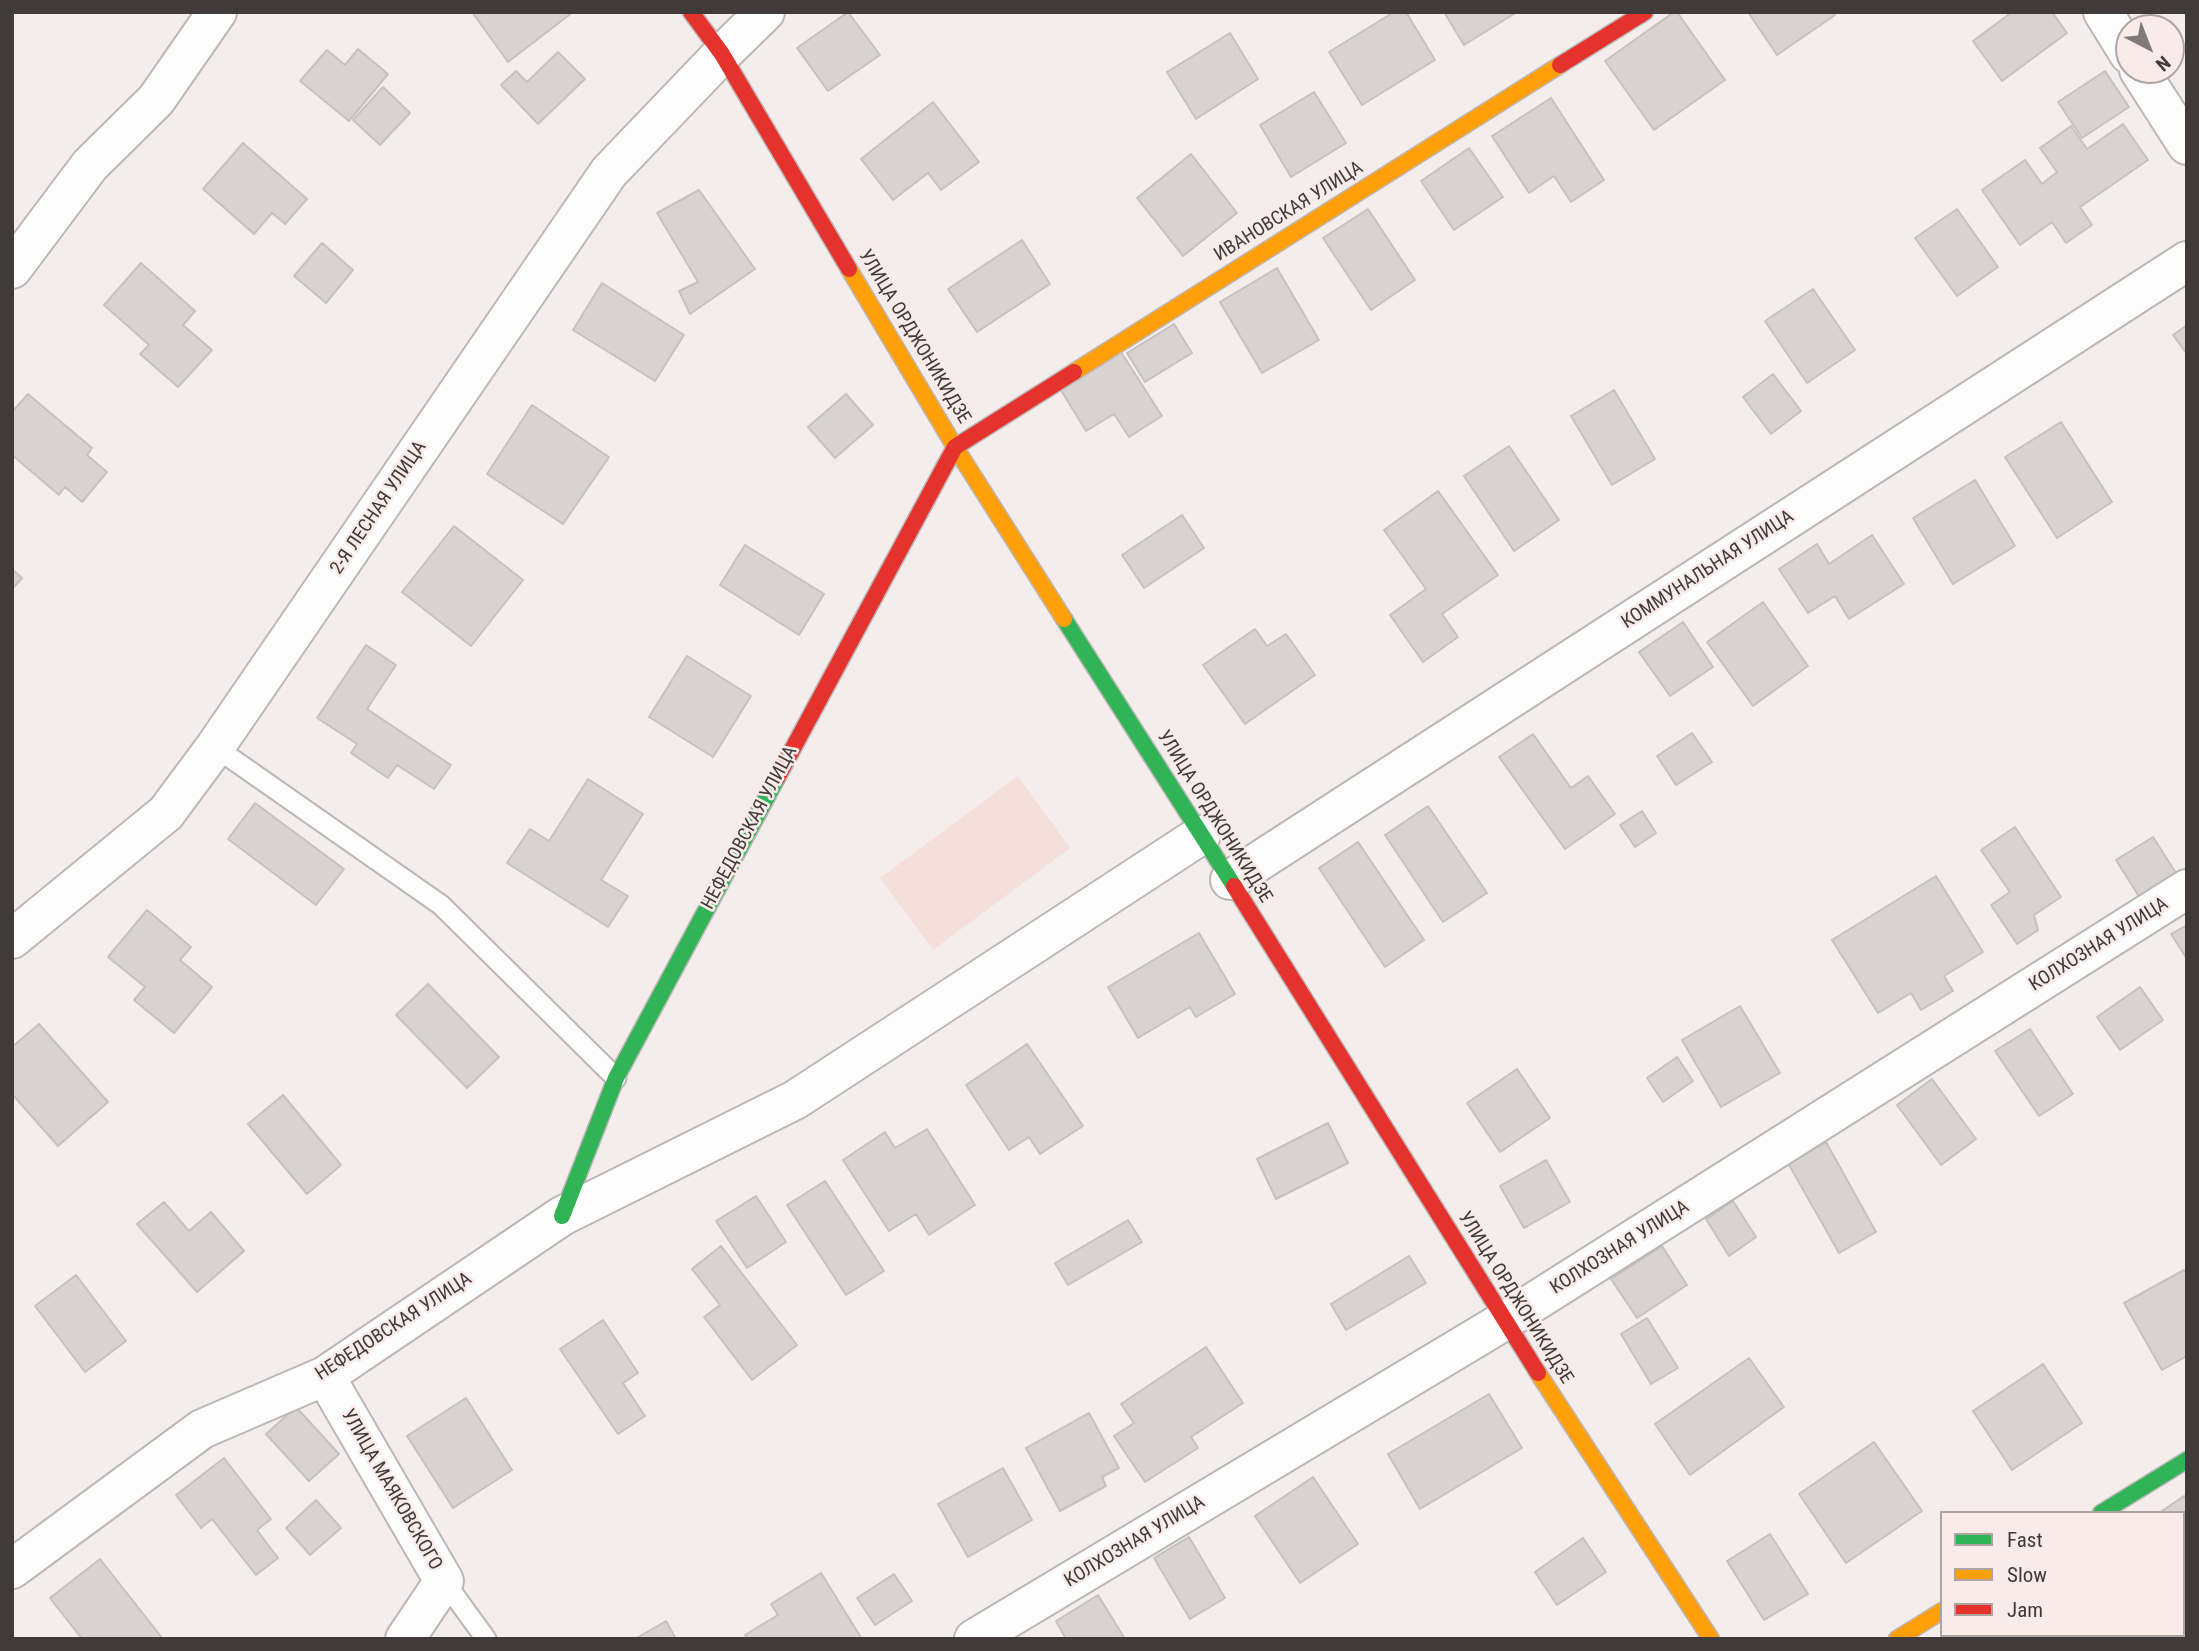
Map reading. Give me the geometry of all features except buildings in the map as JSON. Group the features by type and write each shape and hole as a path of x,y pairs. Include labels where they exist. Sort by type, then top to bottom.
{"street":[{"path":"12,269 90,165 156,100 217,12"},
{"name":"УЛИЦА ОРДЖОНИКИДЗЕ","path":"691,12 722,54 955,447 1230,880 1504,1321 1710,1639"},
{"name":"2-Я ЛЕСНАЯ УЛИЦА","path":"12,939 166,813 215,747 609,172 765,12"},
{"name":"ИВАНОВСКАЯ УЛИЦА","path":"955,447 1646,12"},
{"path":"2103,12 2115,31"},
{"path":"2148,84 2187,145"},
{"name":"КОММУНАЛЬНАЯ УЛИЦА","path":"1230,880 2187,261"},
{"name":"НЕФЕДОВСКАЯ УЛИЦА","path":"562,1216 616,1078 955,447"},
{"name":"НЕФЕДОВСКАЯ УЛИЦА","path":"12,1569 202,1429 325,1376 562,1216 794,1100 1201,835"},
{"name":"КОЛХОЗНАЯ УЛИЦА","path":"974,1639 1504,1321 2187,889"},
{"name":"УЛИЦА МАЯКОВСКОГО","path":"325,1376 444,1581 405,1639"},
{"path":"2104,1511 2187,1460"},
{"path":"1897,1639 1940,1612"}],"lane":[{"path":"215,747 441,905 616,1078"},
{"path":"444,1581 486,1639"}],"shaded area":[{"path":"1018,776 1070,848 933,950 880,878"}],"traffic: fast":[{"path":"1064,619 1234,886"},
{"path":"562,1216 616,1078 777,778"},
{"path":"2104,1511 2187,1460"}],"traffic: slow":[{"path":"1074,372 1560,65"},
{"path":"849,269 955,447 1064,619"},
{"path":"1538,1373 1711,1639"},
{"path":"1897,1639 1940,1612"}],"traffic: jam":[{"path":"691,12 722,54 849,269"},
{"path":"1560,65 1645,12"},
{"path":"777,778 955,447 1074,372"},
{"path":"1234,886 1538,1373"}]}
